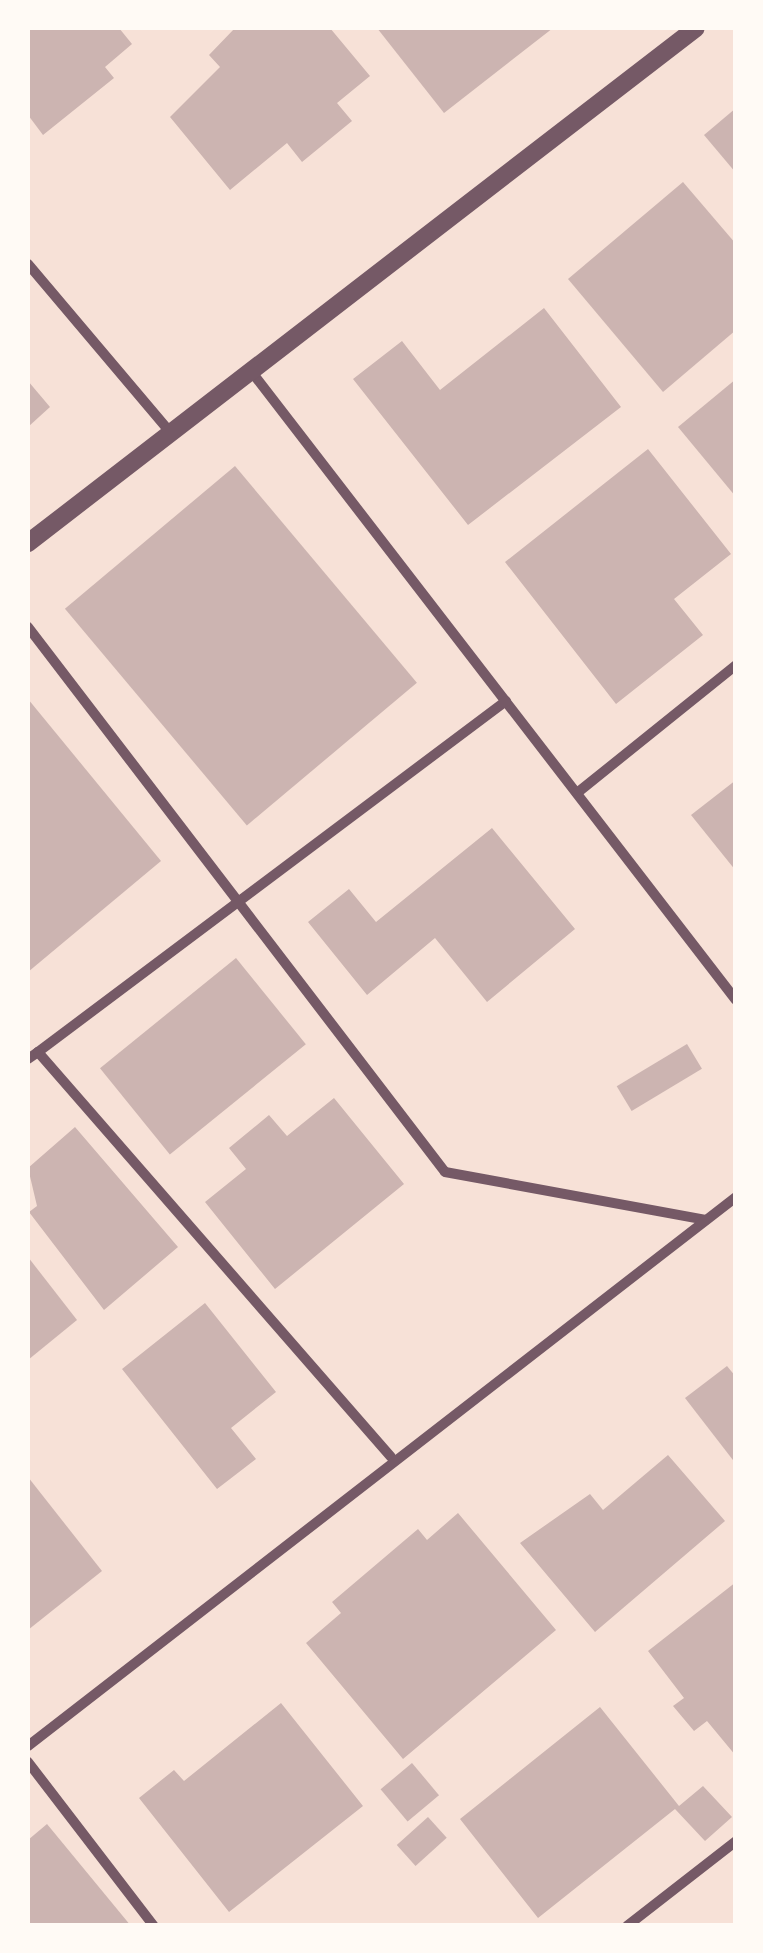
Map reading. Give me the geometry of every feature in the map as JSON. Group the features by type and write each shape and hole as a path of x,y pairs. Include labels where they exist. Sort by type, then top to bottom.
{"street":[{"path":"28,544 696,28"},
{"path":"28,264 171,432"},
{"path":"252,371 736,1000"},
{"path":"28,627 234,905 445,1172 706,1220"},
{"path":"576,794 736,666"},
{"path":"391,1456 33,1055 506,701"},
{"path":"28,1746 391,1456 736,1197"},
{"path":"28,1762 154,1926"},
{"path":"627,1926 736,1841"}],"building":[{"path":"28,28 119,28 132,44 105,67 114,78 43,135 28,115"},
{"path":"235,28 330,28 370,76 337,103 352,121 302,162 287,143 230,190 170,117 220,67 209,55"},
{"path":"377,28 553,28 444,113"},
{"path":"736,108 736,173 704,135"},
{"path":"683,182 736,244 736,330 663,392 568,279"},
{"path":"544,308 621,407 468,525 353,379 402,341 440,390"},
{"path":"736,379 736,497 678,427"},
{"path":"28,381 50,407 28,427"},
{"path":"648,449 731,554 674,599 703,635 616,704 505,562"},
{"path":"235,466 417,683 247,825 65,609"},
{"path":"28,699 161,861 28,972"},
{"path":"736,780 736,871 691,815"},
{"path":"492,828 575,929 487,1002 435,938 367,995 308,922 349,889 376,922"},
{"path":"236,958 306,1044 170,1154 100,1068"},
{"path":"687,1044 702,1069 632,1111 617,1086"},
{"path":"334,1098 404,1184 275,1289 205,1202 246,1169 229,1148 269,1115 287,1136"},
{"path":"75,1127 178,1247 104,1310 29,1212 37,1206 28,1168"},
{"path":"28,1257 77,1320 28,1360"},
{"path":"205,1303 276,1392 231,1428 256,1459 217,1489 122,1369"},
{"path":"727,1366 736,1377 736,1464 685,1398"},
{"path":"668,1455 725,1521 595,1632 520,1543 590,1494 603,1510"},
{"path":"28,1477 102,1571 28,1630"},
{"path":"458,1513 556,1630 403,1759 306,1643 341,1613 332,1602 418,1529 427,1540"},
{"path":"736,1582 736,1756 707,1721 694,1731 673,1706 684,1698 648,1651"},
{"path":"281,1703 363,1806 229,1912 139,1798 174,1770 184,1781"},
{"path":"600,1707 679,1806 703,1786 732,1817 705,1841 675,1809 538,1918 460,1819"},
{"path":"412,1763 439,1795 408,1822 381,1789"},
{"path":"428,1817 447,1838 416,1866 397,1845"},
{"path":"47,1824 131,1926 28,1926 28,1840"}]}
